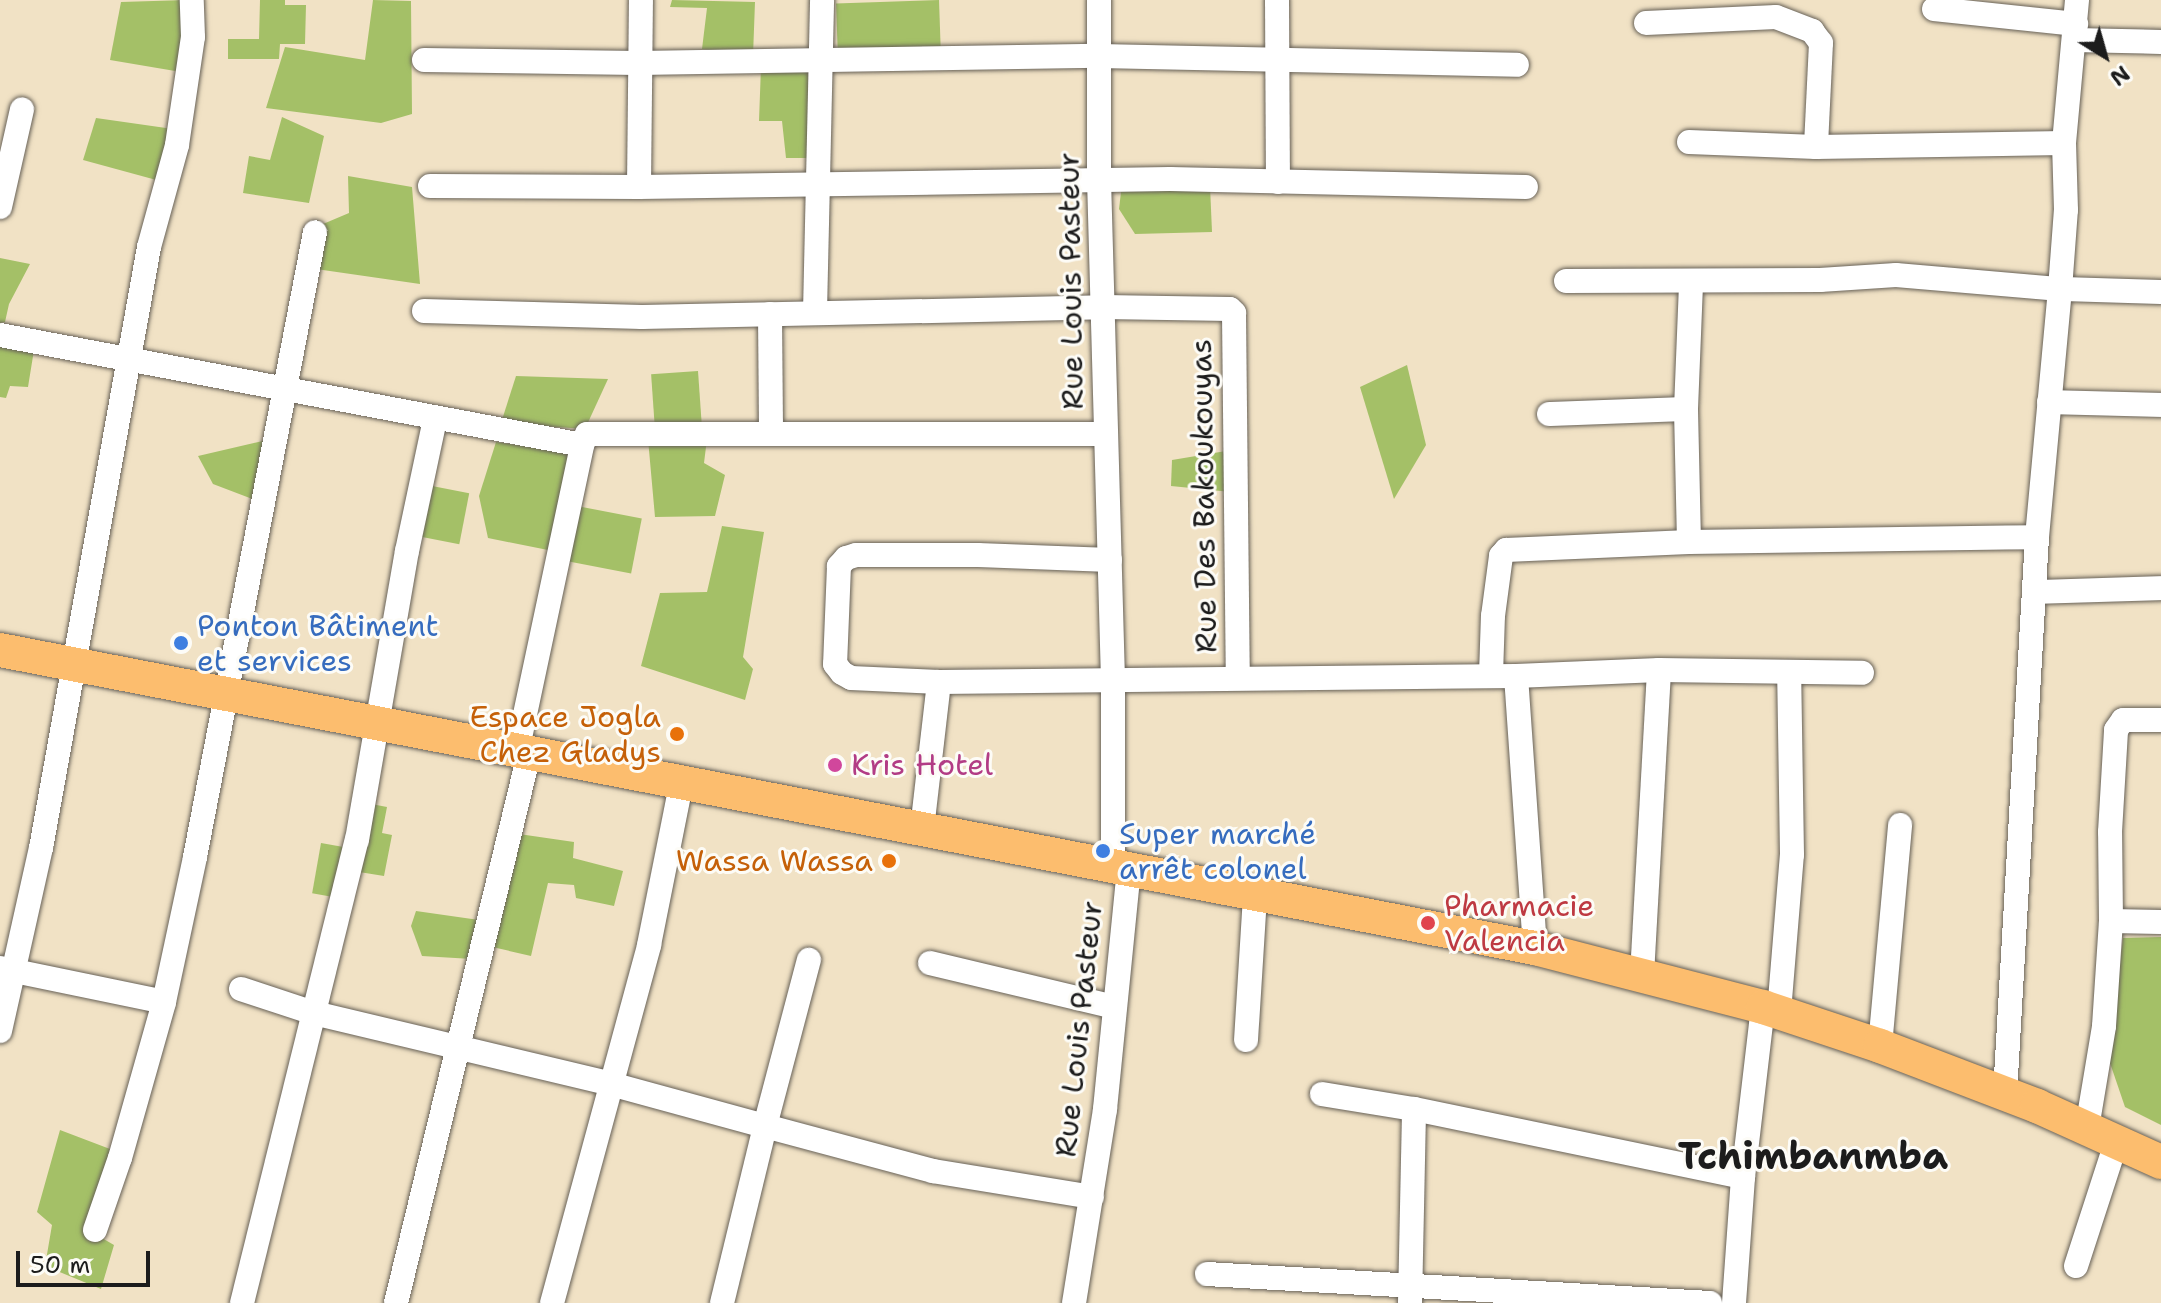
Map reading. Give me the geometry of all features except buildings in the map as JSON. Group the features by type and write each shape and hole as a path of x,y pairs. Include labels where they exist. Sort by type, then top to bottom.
{"highway":[{"path":"0,650 1535,948 1771,1009 1880,1046 2102,1134 2161,1162"}],"street":[{"path":"0,1031 6,970 41,848 149,247 177,145 193,37 192,0"},
{"path":"639,187 641,0"},
{"path":"815,312 822,0"},
{"name":"Rue Louis Pasteur","path":"1074,1303 1105,1109 1121,867 1099,179 1099,0"},
{"path":"1277,0 1278,182"},
{"path":"1934,9 2076,22 2161,42"},
{"path":"1646,23 1776,17 1812,31 1821,43 1816,147"},
{"path":"2005,1094 2037,537 2066,210 2064,143 2076,22"},
{"path":"424,60 638,63 1099,56 1517,65"},
{"path":"0,207 22,109"},
{"path":"1689,142 1816,147 2064,143"},
{"path":"430,186 639,187 1099,179 1526,187"},
{"path":"95,1230 129,1127 164,1002 315,232"},
{"path":"1566,281 1820,280 1896,275 2060,289 2161,292"},
{"path":"1689,542 1686,409 1691,282"},
{"path":"424,311 642,317 1103,307"},
{"name":"Rue Des Bakoukouyas","path":"1103,307 1230,309 1234,313 1238,678"},
{"path":"770,314 771,432"},
{"path":"0,335 286,392 582,445"},
{"path":"2049,402 2161,405"},
{"path":"1549,414 1686,409"},
{"path":"242,1303 357,840 407,551 435,419"},
{"path":"396,1303 460,1050 523,753 584,437 593,433 1106,434"},
{"path":"1491,675 1493,616 1501,556 1506,550 1689,542 2037,537"},
{"path":"1110,560 978,555 856,555 846,558 839,566 835,664 851,678 939,682 1516,676 1659,670 1862,673"},
{"path":"2036,592 2161,588"},
{"path":"1642,975 1659,670"},
{"path":"1734,1303 1743,1177 1771,1009 1792,855 1789,674"},
{"path":"1516,676 1535,948"},
{"path":"922,829 939,682"},
{"path":"2076,1266 2102,1134 2103,1046 2111,921 2110,832 2116,730 2123,720 2161,720"},
{"path":"552,1303 651,934 682,780"},
{"path":"1880,1046 1900,825"},
{"path":"1246,1040 1255,895"},
{"path":"2111,921 2161,922"},
{"path":"722,1303 809,960"},
{"path":"930,963 1114,1007"},
{"path":"6,970 164,1002"},
{"path":"241,989 314,1013 611,1084 933,1171 1092,1197"},
{"path":"1322,1094 1414,1109 1743,1177"},
{"path":"1411,1295 1414,1109"},
{"path":"1207,1274 1411,1295 1710,1303"}],"green space":[{"path":"186,0 181,72 110,60 121,2"},
{"path":"260,0 285,0 285,5 306,5 305,44 280,44 279,59 228,59 228,39 259,39"},
{"path":"373,0 411,1 412,114 381,123 266,108 285,47 365,60"},
{"path":"672,0 755,2 753,56 702,49 707,8 670,7"},
{"path":"939,0 941,51 838,55 836,4"},
{"path":"761,66 815,67 812,158 786,158 782,121 759,121"},
{"path":"282,117 324,136 309,203 243,193 249,156 270,160"},
{"path":"96,118 173,129 160,181 83,160"},
{"path":"348,176 412,187 420,284 316,269 323,224 349,213"},
{"path":"1122,184 1210,186 1212,232 1135,234 1119,209"},
{"path":"0,258 30,264 9,304 5,322 0,323"},
{"path":"0,342 34,350 28,387 10,386 6,398 0,397"},
{"path":"1407,365 1426,445 1394,499 1360,387"},
{"path":"698,371 702,428 655,431 651,374"},
{"path":"516,376 608,379 585,429 501,423"},
{"path":"648,439 707,439 704,463 725,475 715,516 655,517"},
{"path":"267,440 255,500 213,484 198,456"},
{"path":"496,442 571,453 548,550 488,538 479,496"},
{"path":"1232,450 1231,492 1171,486 1172,460"},
{"path":"427,485 469,493 459,544 417,536"},
{"path":"577,506 642,519 631,574 566,561"},
{"path":"722,526 764,532 743,657 753,669 745,700 641,666 660,593 707,592"},
{"path":"366,803 387,807 382,833 392,835 384,876 353,871"},
{"path":"519,834 574,842 573,858 623,871 614,906 576,898 574,885 548,883 531,956 488,946"},
{"path":"321,843 348,848 339,898 312,893"},
{"path":"416,911 479,920 472,959 422,956 411,926"},
{"path":"2161,937 2161,1125 2125,1107 2109,1060 2123,938"},
{"path":"60,1130 110,1149 88,1230 114,1245 101,1289 45,1266 52,1225 37,1212"}],"place":[{"name":"Ponton Bâtiment et services","path":"181,643"},
{"name":"Espace Jogla Chez Gladys","path":"677,734"},
{"name":"Kris Hotel","path":"835,765"},
{"name":"Super marché arrêt colonel","path":"1103,851"},
{"name":"Wassa Wassa","path":"889,861"},
{"name":"Pharmacie Valencia","path":"1428,923"}],"district":[{"name":"Tchimbanmba","path":"1813,1156"}]}
